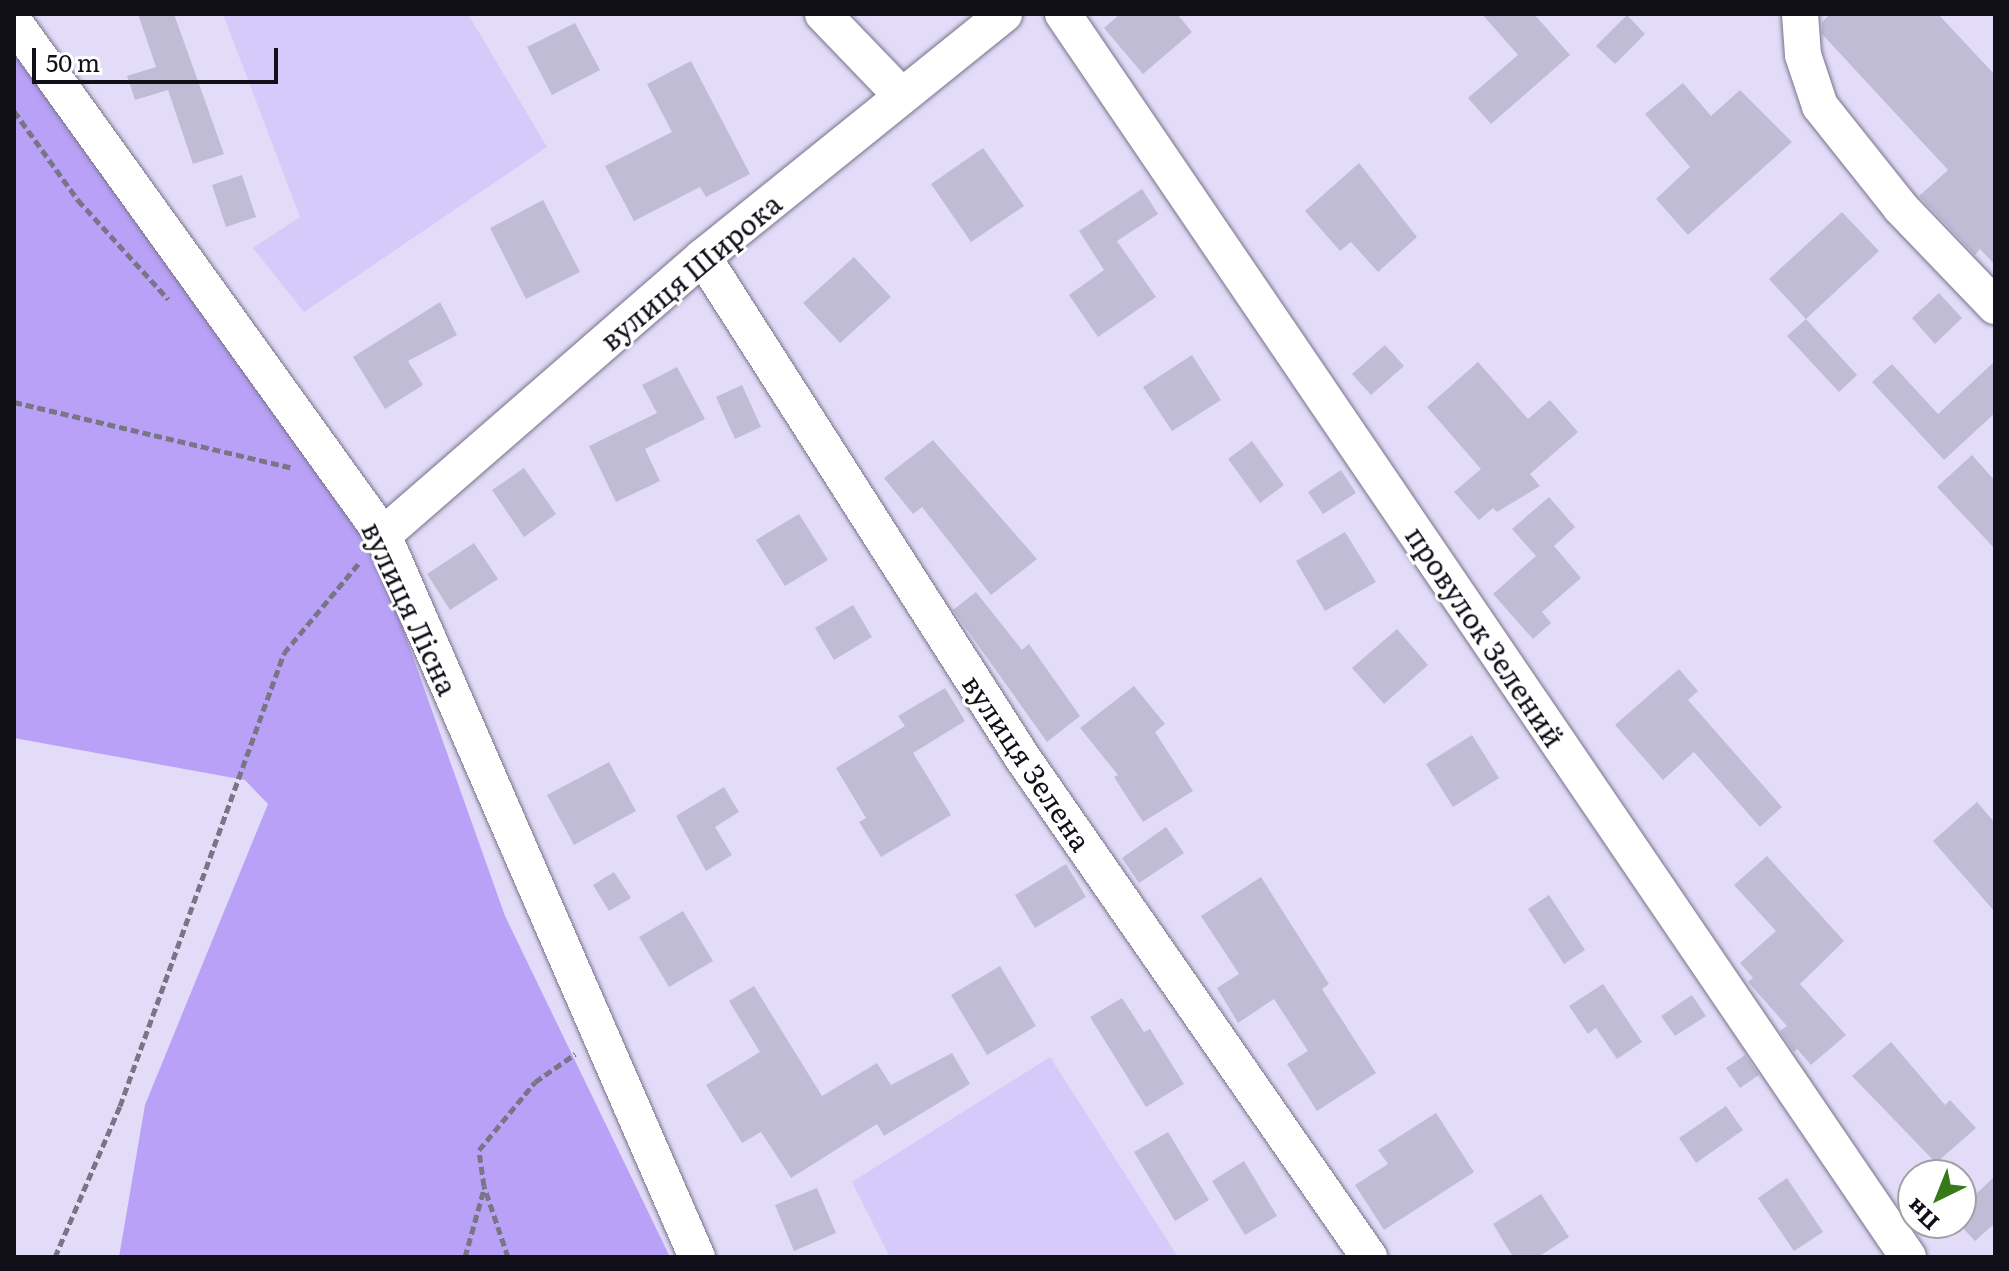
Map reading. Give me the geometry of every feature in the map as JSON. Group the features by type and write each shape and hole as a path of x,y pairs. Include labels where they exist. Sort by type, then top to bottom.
{"street":[{"path":"823,14 901,95"},
{"name":"вулиця Широка","path":"383,535 703,257 1004,14"},
{"name":"провулок Зелений","path":"1063,14 1908,1257"},
{"path":"1800,14 1803,55 1820,106 1901,208 1995,306"},
{"name":"вулиця Лісна","path":"14,22 383,535 599,1038 697,1257"},
{"name":"вулиця Зелена","path":"703,257 1022,757 1369,1257"}],"path":[{"path":"14,111 78,200 173,304"},
{"path":"14,402 345,480"},
{"path":"55,1257 120,1106 284,653 383,535"},
{"path":"508,1257 484,1186 479,1150 535,1082 599,1038"},
{"path":"465,1257 484,1186"}],"shaded area":[{"path":"223,14 468,14 547,147 304,312 253,248 300,217"},
{"path":"14,54 371,539 505,916 670,1257 119,1257 145,1105 268,804 245,780 14,738"},
{"path":"1050,1057 1178,1257 890,1257 852,1182"}],"building":[{"path":"138,14 174,14 224,154 193,164 168,90 135,100 127,76 156,67"},
{"path":"1120,14 1177,14 1192,32 1143,74 1104,28"},
{"path":"1482,14 1534,14 1570,55 1491,124 1468,98 1518,55"},
{"path":"1830,14 1938,14 1995,75 1995,265 1980,249 1975,255 1919,196 1948,170 1822,34 1822,22"},
{"path":"1627,15 1645,34 1615,64 1596,46"},
{"path":"575,23 600,70 552,95 527,47"},
{"path":"691,61 750,174 706,197 700,187 634,221 605,166 672,132 647,84"},
{"path":"1683,83 1711,116 1740,90 1792,142 1688,235 1656,199 1690,167 1645,114"},
{"path":"983,148 1024,206 971,242 931,184"},
{"path":"1359,163 1417,237 1378,272 1351,242 1340,251 1305,211"},
{"path":"242,175 256,217 226,227 212,185"},
{"path":"1142,189 1158,214 1117,241 1156,297 1098,337 1069,295 1104,270 1079,231"},
{"path":"543,200 580,272 526,299 490,228"},
{"path":"1842,212 1879,251 1806,319 1769,279"},
{"path":"854,257 891,297 840,343 803,303"},
{"path":"1939,293 1962,318 1935,344 1912,318"},
{"path":"440,302 457,335 408,361 423,385 385,409 353,357"},
{"path":"1806,319 1857,375 1839,392 1787,336"},
{"path":"1385,345 1404,366 1371,395 1352,374"},
{"path":"1192,355 1221,400 1172,431 1143,387"},
{"path":"1995,361 1995,413 1944,460 1872,382 1892,364 1938,414"},
{"path":"1478,362 1528,419 1550,400 1578,432 1530,474 1540,486 1497,512 1493,508 1479,520 1454,492 1481,469 1427,407"},
{"path":"677,367 705,419 645,449 660,481 616,502 589,446 657,413 642,385"},
{"path":"742,385 761,427 735,439 716,397"},
{"path":"933,440 1037,559 991,595 922,507 913,514 884,478"},
{"path":"1252,441 1284,485 1260,503 1228,459"},
{"path":"1972,455 1995,481 1995,549 1937,487"},
{"path":"524,468 556,514 524,537 492,490"},
{"path":"1341,470 1356,493 1323,514 1308,492"},
{"path":"1549,497 1575,527 1554,546 1581,578 1542,612 1551,623 1533,639 1493,594 1536,556 1512,529"},
{"path":"799,514 828,560 785,586 756,540"},
{"path":"1345,532 1376,582 1325,611 1296,561"},
{"path":"474,543 498,579 450,610 427,574"},
{"path":"976,592 1022,650 1029,644 1080,716 1047,742 953,610"},
{"path":"853,605 872,637 834,660 815,628"},
{"path":"1397,629 1428,665 1384,704 1352,668"},
{"path":"1679,669 1698,691 1688,700 1782,807 1760,827 1694,752 1663,780 1615,725"},
{"path":"1134,686 1165,724 1155,732 1193,791 1143,822 1114,777 1118,775 1080,728"},
{"path":"945,688 965,721 913,753 951,815 881,857 859,822 866,818 836,768 905,726 898,716"},
{"path":"1472,735 1499,778 1453,807 1426,764"},
{"path":"609,762 636,811 574,845 547,795"},
{"path":"724,787 739,812 715,827 732,855 706,871 676,816"},
{"path":"1977,802 1995,823 1995,912 1933,841"},
{"path":"1166,827 1184,853 1139,883 1122,858"},
{"path":"1767,856 1844,941 1800,984 1846,1035 1811,1065 1797,1049 1794,1052 1780,1031 1787,1026 1748,982 1753,978 1740,963 1776,931 1734,885"},
{"path":"1066,864 1086,897 1035,928 1015,895"},
{"path":"614,872 631,898 609,911 593,885"},
{"path":"1261,877 1329,984 1322,989 1376,1073 1317,1111 1287,1064 1308,1051 1274,999 1238,1023 1217,988 1239,974 1201,916"},
{"path":"1549,895 1585,950 1564,964 1528,909"},
{"path":"683,911 713,961 669,987 639,937"},
{"path":"1000,966 1036,1026 987,1055 951,995"},
{"path":"1603,984 1642,1042 1617,1059 1596,1028 1588,1034 1569,1006"},
{"path":"754,986 822,1096 877,1063 891,1085 952,1053 970,1084 884,1136 877,1124 791,1178 761,1132 742,1143 706,1085 760,1052 729,1001"},
{"path":"1692,995 1706,1016 1675,1036 1661,1016"},
{"path":"1122,998 1144,1032 1150,1029 1184,1084 1146,1107 1090,1017"},
{"path":"1891,1042 1945,1105 1950,1100 1976,1128 1941,1159 1932,1159 1852,1076"},
{"path":"1745,1055 1759,1075 1740,1088 1726,1068"},
{"path":"1726,1106 1743,1130 1696,1163 1679,1138"},
{"path":"1436,1113 1474,1172 1384,1230 1355,1185 1388,1164 1378,1150"},
{"path":"1168,1132 1209,1200 1175,1221 1134,1152"},
{"path":"1244,1161 1277,1216 1245,1235 1212,1181"},
{"path":"1995,1176 1995,1223 1975,1241 1973,1239 1977,1239 1977,1193"},
{"path":"1787,1178 1823,1232 1794,1251 1758,1198"},
{"path":"817,1188 836,1233 794,1251 775,1205"},
{"path":"1541,1194 1569,1237 1538,1257 1513,1257 1493,1224"}]}
